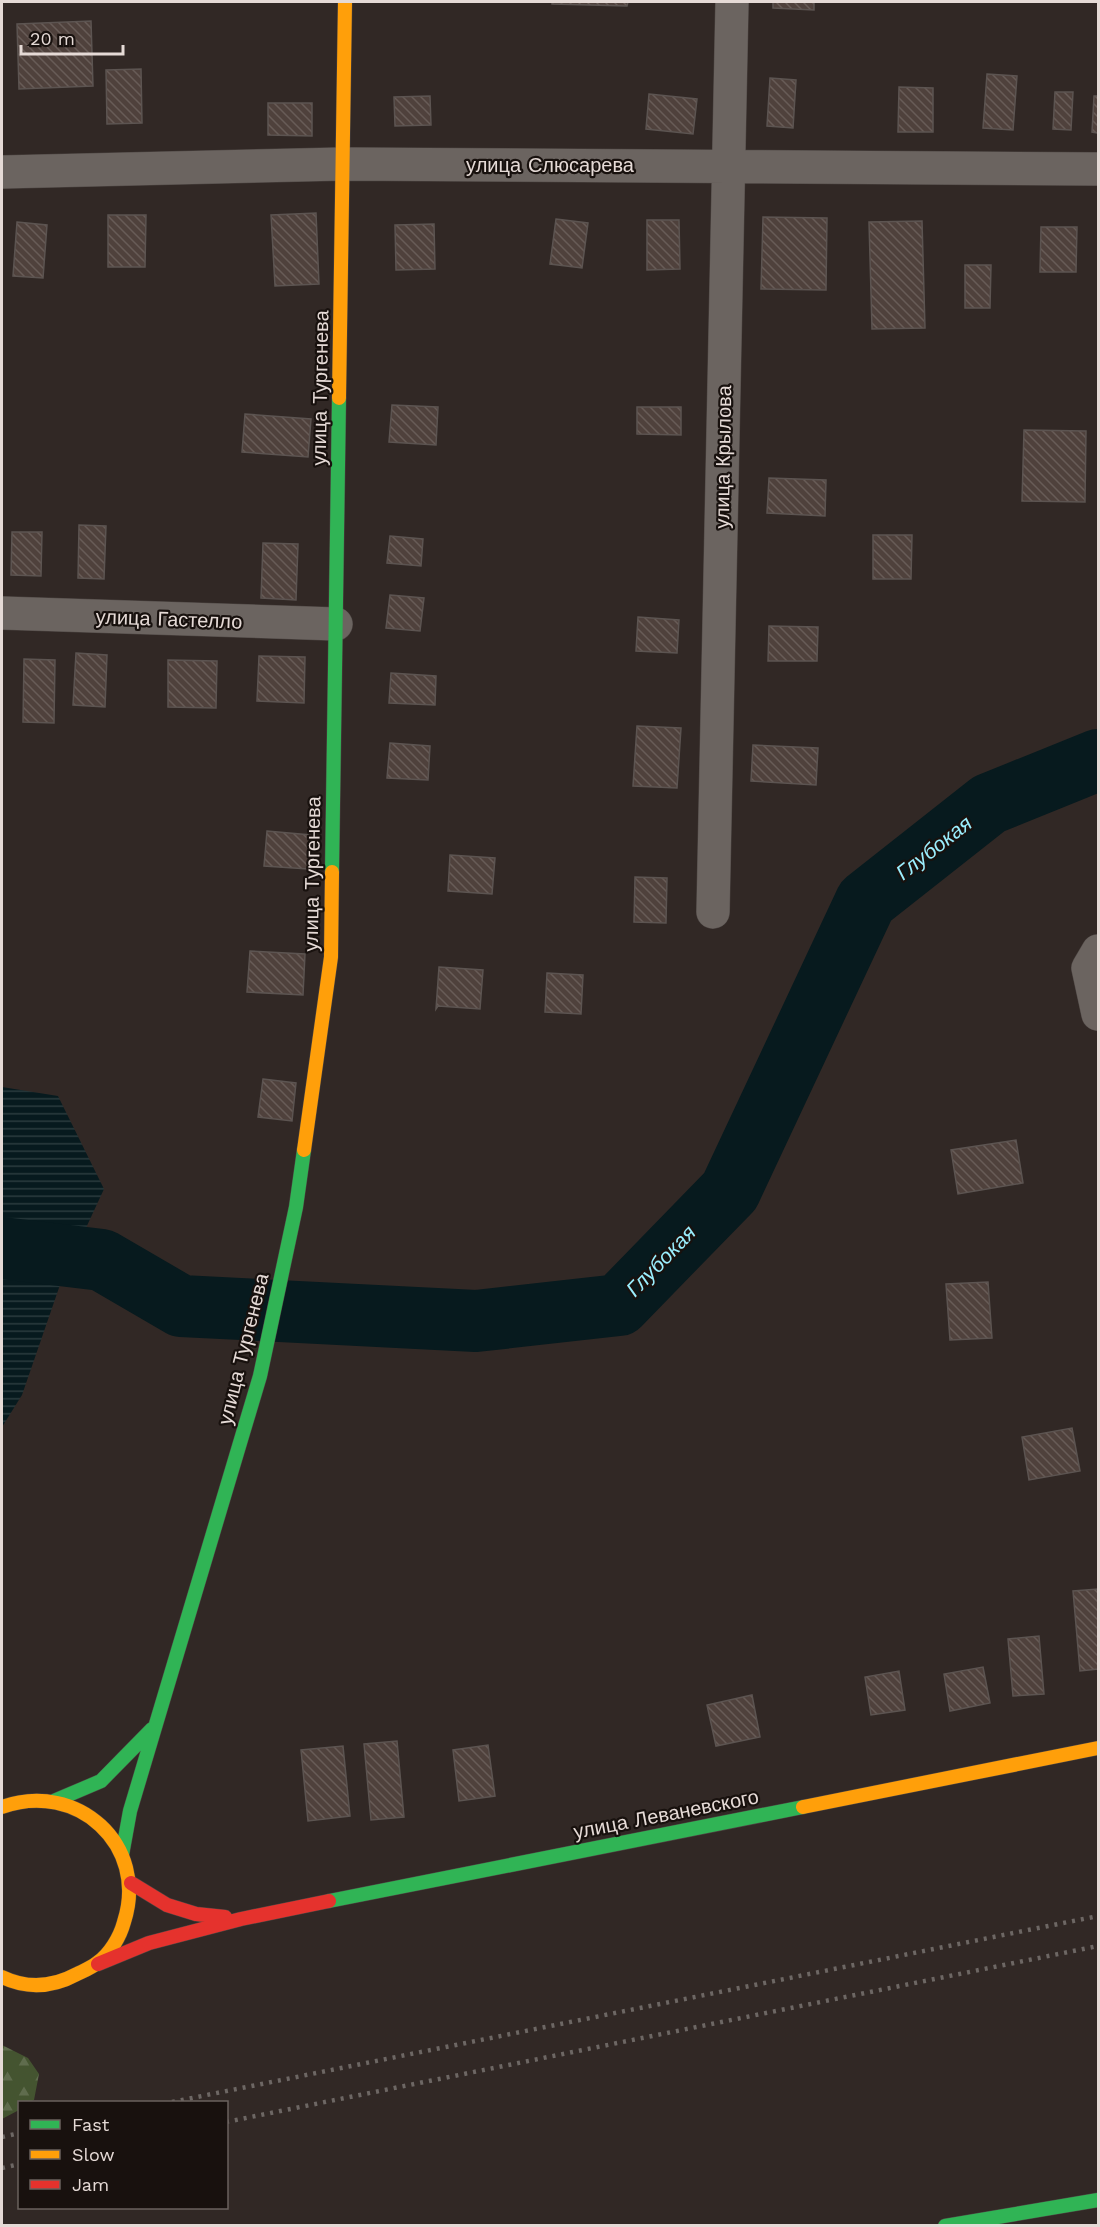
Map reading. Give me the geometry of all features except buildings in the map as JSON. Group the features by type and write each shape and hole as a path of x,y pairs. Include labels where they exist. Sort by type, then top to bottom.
{"main road":[{"name":"улица Тургенева","path":"122,1855 130,1810 260,1376 296,1207 331,957 345,2"},
{"name":"улица Тургенева","path":"54,1801 101,1781 155,1725"},
{"name":"улица Леваневского","path":"2,1977 29,1985 53,1984 77,1977 98,1964 149,1942 241,1918 1098,1748"},
{"path":"2,1807 27,1800 54,1801 79,1809 101,1824 117,1844 128,1868 131,1883 130,1905 124,1928 113,1947 98,1964"},
{"name":"улица Леваневского","path":"131,1883 167,1905 196,1914 241,1918"},
{"path":"945,2226 1094,2199"}],"street":[{"name":"улица Крылова","path":"713,912 732,2"},
{"name":"улица Слюсарева","path":"2,172 342,164 1098,169"},
{"name":"улица Гастелло","path":"2,613 336,624"},
{"path":"1098,951 1088,968 1098,1014"}],"green space":[{"path":"2,2045 28,2058 39,2074 34,2100 18,2101 18,2111 2,2119"}],"shaded area":[{"path":"2,1087 58,1096 104,1189 61,1282 22,1395 2,1427"}],"waterway":[{"name":"Глубокая","path":"2,1248 102,1260 181,1306 476,1321 619,1305 730,1191 866,901 989,804 1098,760"}],"railway":[{"path":"177,2101 1098,1916"},
{"path":"228,2122 1098,1946"},
{"path":"2,2137 18,2133"},
{"path":"2,2168 18,2164"}],"traffic: fast":[{"path":"332,872 339,398"},
{"path":"122,1855 130,1811 260,1376 296,1207 304,1150"},
{"path":"54,1801 101,1781 152,1729"},
{"path":"329,1901 803,1807"},
{"path":"945,2226 1098,2200"}],"traffic: slow":[{"path":"339,398 345,2"},
{"path":"304,1150 331,957 332,872"},
{"path":"803,1807 1098,1748"},
{"path":"2,1807 30,1801 56,1803 80,1811 100,1826 116,1845 126,1868 129,1894 120,1933 114,1945 95,1965 59,1982 49,1984 30,1985 2,1977"}],"traffic: jam":[{"path":"131,1883 167,1905 196,1914 225,1917"},
{"path":"98,1964 149,1943 241,1919 329,1901"}]}
